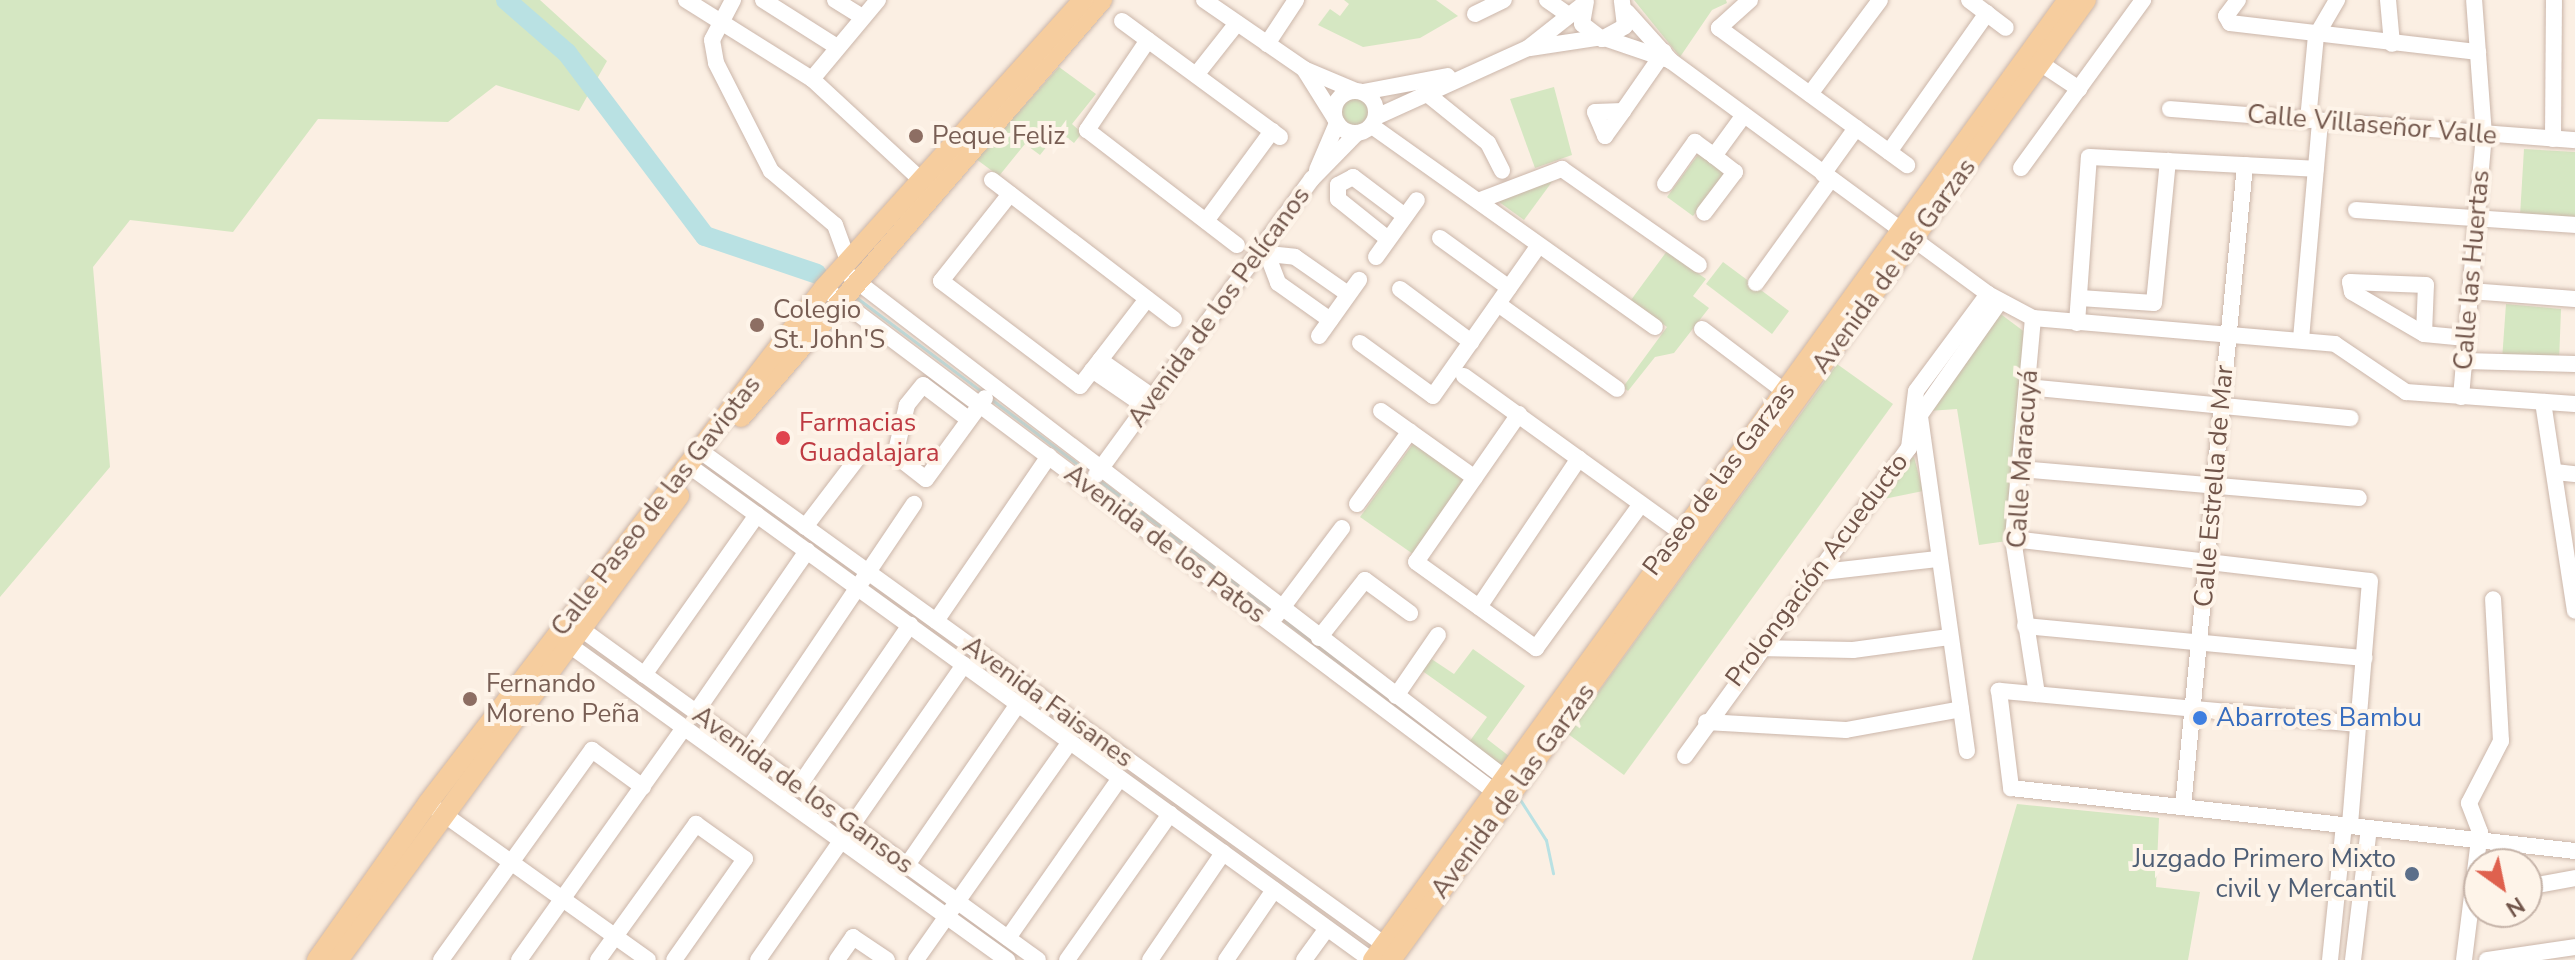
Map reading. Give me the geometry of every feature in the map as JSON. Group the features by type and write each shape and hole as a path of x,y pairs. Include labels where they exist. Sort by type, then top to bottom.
{"main road":[{"name":"Calle Paseo de las Gaviotas","path":"848,269 1102,0"},
{"path":"2035,60 2068,0"},
{"name":"Avenida de las Garzas","path":"1386,956 1503,788 1686,536 2035,60 2086,0"},
{"name":"Calle Paseo de las Gaviotas","path":"317,960 848,269 920,179 1078,2"},
{"name":"Paseo de las Garzas","path":"1686,536 1784,391 1907,235"},
{"name":"Calle Paseo de las Gaviotas","path":"338,960 436,809"}],"street":[{"path":"686,0 812,79 920,179"},
{"path":"733,0 719,21 716,63 744,126 771,171 835,225 848,269"},
{"path":"763,0 834,45"},
{"path":"835,0 859,15"},
{"path":"812,79 859,15 878,0"},
{"path":"1204,0 1304,69 1360,92 1374,122 1478,201 1655,327"},
{"path":"1267,44 1296,0"},
{"path":"1475,14 1504,0"},
{"path":"1547,0 1567,14"},
{"path":"1750,0 1719,28 1907,165"},
{"path":"1810,94 1880,0"},
{"path":"1969,0 2006,28"},
{"path":"2021,168 2143,0"},
{"path":"2238,0 2225,20 2316,36 2478,52"},
{"path":"2301,339 2316,169 2316,36 2337,0"},
{"path":"2388,0 2392,44"},
{"name":"Calle las Huertas","path":"2461,397 2484,135 2474,0"},
{"path":"2553,139 2554,0"},
{"path":"1528,48 1585,2"},
{"path":"1585,2 1582,24 1602,38 1665,57"},
{"path":"1304,69 1336,120 1356,134 1461,73 1528,48 1602,38 1620,32 1624,6"},
{"path":"1624,6 1665,57 1994,297 2033,318 2301,339 2357,353 2406,392 2575,404"},
{"path":"1889,152 1987,13"},
{"path":"1122,21 1276,134 1206,221"},
{"path":"1196,75 1237,23"},
{"path":"1148,40 1087,130 1237,245"},
{"path":"1623,111 1665,57"},
{"path":"2035,60 2079,89"},
{"path":"1338,185 1317,173 1336,120 1339,99 1360,92 1461,73"},
{"path":"1426,93 1488,143 1502,171"},
{"name":"Calle Villaseñor Valle","path":"2170,109 2575,140"},
{"path":"1712,154 1741,113"},
{"path":"1756,283 1852,125"},
{"name":"Avenida de los Pelícanos","path":"1088,486 1149,402 1264,256 1317,173 1356,134"},
{"path":"1665,184 1695,142 1712,154 1735,172 1704,213"},
{"path":"2077,323 2089,157 2316,169"},
{"path":"2080,298 2154,303 2168,161"},
{"name":"Calle Estrella de Mar","path":"2183,807 2245,165"},
{"path":"1478,201 1562,169 1699,265"},
{"path":"1338,185 1353,177 1405,216"},
{"path":"992,180 1174,319"},
{"path":"1338,185 1338,199 1388,239"},
{"path":"1010,194 941,281 1080,386 1147,299"},
{"path":"1376,257 1417,200"},
{"path":"2356,210 2575,225"},
{"path":"1440,238 1509,288"},
{"path":"1360,343 1433,396 1539,245"},
{"path":"1330,320 1278,283 1264,256 1295,257 1348,294"},
{"name":"Avenida de los Patos","path":"848,269 1101,469 1275,616 1319,638 1396,696 1503,788"},
{"path":"1319,336 1359,280"},
{"path":"2424,334 2426,285 2350,282 2352,292 2424,334 2466,338"},
{"path":"1400,289 1471,342"},
{"path":"2470,291 2575,299"},
{"name":"Avenida de los Patos","path":"831,293 1088,486 1275,616 1503,788"},
{"name":"Prolongación Acueducto","path":"1967,751 1915,425 1908,411 1994,297"},
{"path":"1498,304 1617,389"},
{"name":"Calle Maracuyá","path":"2033,318 2013,539 2037,694"},
{"path":"1702,329 1784,391"},
{"path":"2465,361 2575,364"},
{"path":"1096,365 1149,402"},
{"path":"1464,376 1686,536"},
{"path":"968,419 923,385 907,405 895,455 926,479 993,386"},
{"path":"2027,387 2351,418"},
{"path":"2543,402 2570,537 2575,611"},
{"path":"1381,411 1475,478"},
{"path":"1519,414 1416,562 1536,648 1641,504"},
{"name":"Prolongación Acueducto","path":"1685,756 1757,648 1909,448 1915,425"},
{"path":"1357,504 1410,431"},
{"path":"936,621 1049,456"},
{"path":"1479,607 1579,458"},
{"path":"805,527 857,459"},
{"name":"Avenida Faisanes","path":"698,461 757,515 1274,890 1327,928 1386,956"},
{"name":"Avenida Faisanes","path":"698,461 805,527 867,571 1386,956"},
{"path":"2020,469 2359,498"},
{"path":"2555,472 2575,474"},
{"path":"748,750 914,504"},
{"path":"644,675 757,515"},
{"path":"1275,616 1342,528"},
{"path":"2013,539 2370,581 2358,724 2330,960"},
{"path":"696,712 807,551"},
{"path":"1814,573 1937,559"},
{"path":"1319,638 1365,580 1410,613"},
{"path":"2477,848 2469,803 2501,741 2493,599"},
{"path":"799,786 910,625"},
{"path":"2025,626 2364,658"},
{"path":"569,633 684,728 1007,960"},
{"name":"Avenida de los Gansos","path":"569,633 644,675 1038,960"},
{"path":"1396,696 1438,635"},
{"path":"1757,648 1853,650 1949,637"},
{"path":"758,960 964,665"},
{"path":"2358,724 1999,691 2011,788 2575,851"},
{"path":"907,865 1018,704"},
{"name":"Prolongación Acueducto","path":"1706,722 1846,730 1961,709"},
{"path":"519,960 684,728"},
{"path":"918,959 1070,742"},
{"path":"441,960 592,750 643,787"},
{"path":"1008,938 1120,778"},
{"path":"436,809 648,960"},
{"path":"1067,960 1170,814"},
{"path":"598,960 696,824 745,859 674,960"},
{"path":"2353,960 2369,828"},
{"path":"1150,960 1223,853"},
{"path":"2543,884 2575,878"},
{"path":"1226,960 1274,890"},
{"path":"1304,960 1327,928"},
{"path":"2464,960 2469,928"},
{"path":"837,960 853,937 887,960"},
{"path":"2487,960 2575,947"}],"green space":[{"path":"0,0 540,0 607,61 579,111 496,85 448,122 318,119 233,232 130,220 93,267 110,467 0,597"},
{"path":"1344,0 1436,0 1458,16 1420,38 1363,47 1318,25 1330,9 1340,16 1349,4"},
{"path":"1634,0 1726,0 1727,3 1712,10 1680,57"},
{"path":"1059,67 1096,94 1072,124 1082,133 1074,143 1059,131 1040,155 1025,144 999,176 976,159"},
{"path":"1554,87 1572,155 1535,168 1510,99"},
{"path":"1355,97 1366,101 1370,112 1366,123 1355,127 1344,123 1340,112 1344,101"},
{"path":"2524,149 2575,152 2575,219 2520,216"},
{"path":"1700,152 1727,171 1693,216 1667,197"},
{"path":"1557,175 1524,220 1495,199"},
{"path":"1667,251 1706,279 1693,296 1709,308 1674,353 1655,357 1628,391 1623,387 1667,327 1631,300"},
{"path":"1723,262 1789,311 1772,334 1706,284"},
{"path":"2506,304 2561,309 2559,362 2502,360"},
{"path":"1998,312 2026,333 2007,541 1979,545 1957,409 1928,411"},
{"path":"1837,364 1893,404 1624,775 1568,734"},
{"path":"1415,441 1467,479 1413,554 1360,517"},
{"path":"1914,457 1923,491 1879,500 1908,459"},
{"path":"1473,649 1525,686 1487,739 1509,756 1500,768 1467,745 1487,717 1421,670 1430,658 1454,674"},
{"path":"2017,804 2159,818 2156,887 2200,892 2188,960 1972,960"}],"waterway":[{"path":"506,0 567,53 705,236 817,274"},
{"path":"857,298 982,392"},
{"path":"991,399 1084,469"},
{"path":"1100,481 1269,609"},
{"path":"1284,620 1343,665"},
{"path":"1356,675 1418,721"},
{"path":"1431,731 1444,741"},
{"path":"1519,798 1546,840 1553,873"}],"place":[{"name":"Peque Feliz","path":"916,136"},
{"name":"Colegio St. John'S","path":"757,325"},
{"name":"Farmacias Guadalajara","path":"783,438"},
{"name":"Fernando Moreno Peña","path":"470,699"},
{"name":"Abarrotes Bambu","path":"2200,718"},
{"name":"Juzgado Primero Mixto civil y Mercantil","path":"2412,874"}]}
